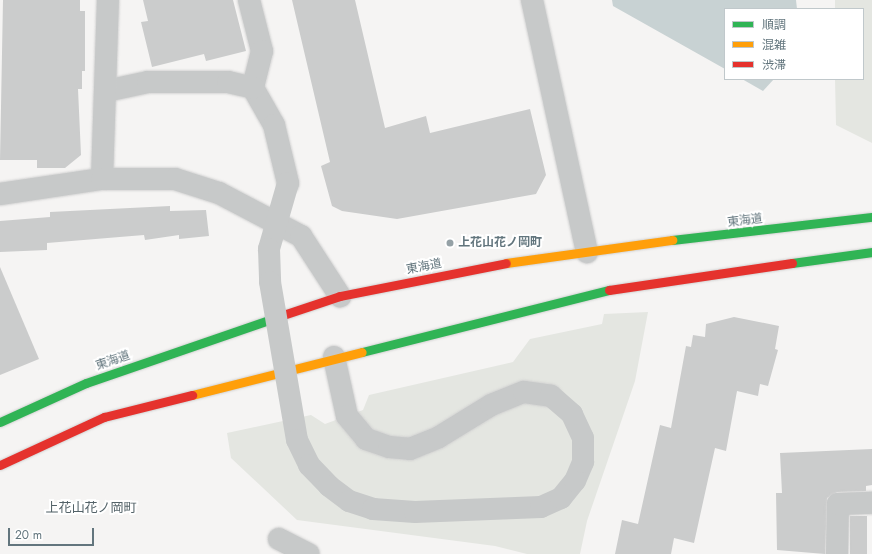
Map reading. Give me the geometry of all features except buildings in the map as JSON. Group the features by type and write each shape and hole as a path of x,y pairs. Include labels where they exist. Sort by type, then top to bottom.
{"highway":[{"name":"東海道","path":"0,422 86,383 340,296 540,256 587,252 872,218"},
{"path":"0,465 104,416 334,357 622,287 872,252"}],"street":[{"path":"102,179 108,0"},
{"path":"249,0 262,51 253,88 274,125 288,183 269,249 271,290 297,440 309,465 334,490 349,501 373,509 415,512 541,508 561,498 576,481 583,462 583,438 572,414 552,396 524,392 491,405 439,437 410,449 389,447 366,439 347,416 334,357"},
{"path":"534,1 587,252"},
{"path":"106,91 148,82 228,82 253,88"},
{"path":"0,194 102,179 175,179 219,193 301,236 340,296"},
{"path":"838,554 838,504 872,503"},
{"path":"279,539 308,554"}],"shaded area":[{"path":"612,0 796,0 797,8 724,8 724,68 613,6"},
{"path":"835,0 872,0 872,143 836,125 835,80 864,80 864,8 835,8"},
{"path":"744,80 773,80 763,91"},
{"path":"648,312 635,381 587,521 580,554 527,554 495,546 297,520 231,458 227,433 311,415 325,424 363,410 369,395 513,362 530,339 602,324 604,314"}],"traffic: fast":[{"path":"672,240 872,217"},
{"path":"792,263 872,252"},
{"path":"362,352 609,290"},
{"path":"0,422 86,383 283,315"}],"traffic: slow":[{"path":"506,263 672,240"},
{"path":"192,395 362,352"}],"traffic: jam":[{"path":"283,315 340,296 506,263"},
{"path":"609,290 792,263"},
{"path":"0,465 104,417 192,395"}],"place":[{"name":"上花山花ノ岡町","path":"450,243"}],"district":[{"name":"上花山花ノ岡町","path":"91,508"}]}
